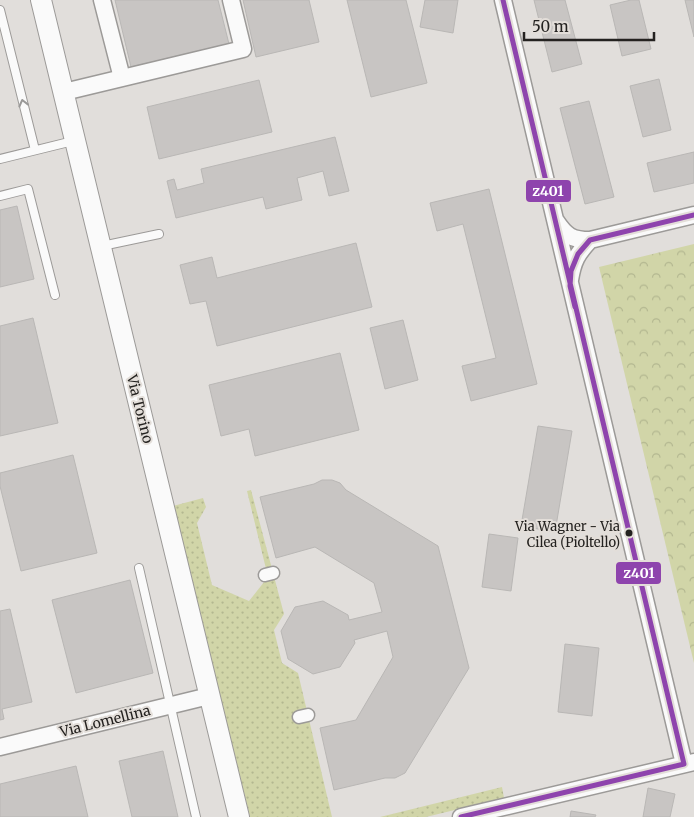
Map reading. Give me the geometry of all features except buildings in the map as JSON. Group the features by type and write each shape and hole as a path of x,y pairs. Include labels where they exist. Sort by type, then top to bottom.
{"street":[{"name":"Via Torino","path":"41,0 239,817"},
{"path":"102,0 122,78"},
{"path":"64,92 243,49 231,0"},
{"path":"461,817 689,763 569,282 502,0"},
{"path":"554,217 563,232 577,240 590,240 694,214"},
{"path":"569,282 572,266 578,253 590,240"},
{"name":"Via Lomellina","path":"0,748 210,696"}],"lane":[{"path":"0,10 35,150"},
{"path":"0,159 75,140"},
{"path":"0,196 28,189 55,295"},
{"path":"101,246 159,234"},
{"path":"139,568 196,817"}],"green space":[{"path":"694,244 694,663 599,267"},
{"path":"251,490 284,614 274,630 282,663 298,673 332,817 250,817 173,506 203,498 206,507 197,523 212,585 249,601 268,577 247,491"},
{"path":"502,787 504,798 426,817 380,817"}],"transit line":[{"name":"z401","path":"503,0 684,764"},
{"name":"z401","path":"575,307 570,286 571,271 578,254 590,240 694,215"},
{"name":"z401","path":"461,817 684,764"}],"place":[{"name":"Via Wagner - Via Cilea (Pioltello)","path":"629,533"}]}
